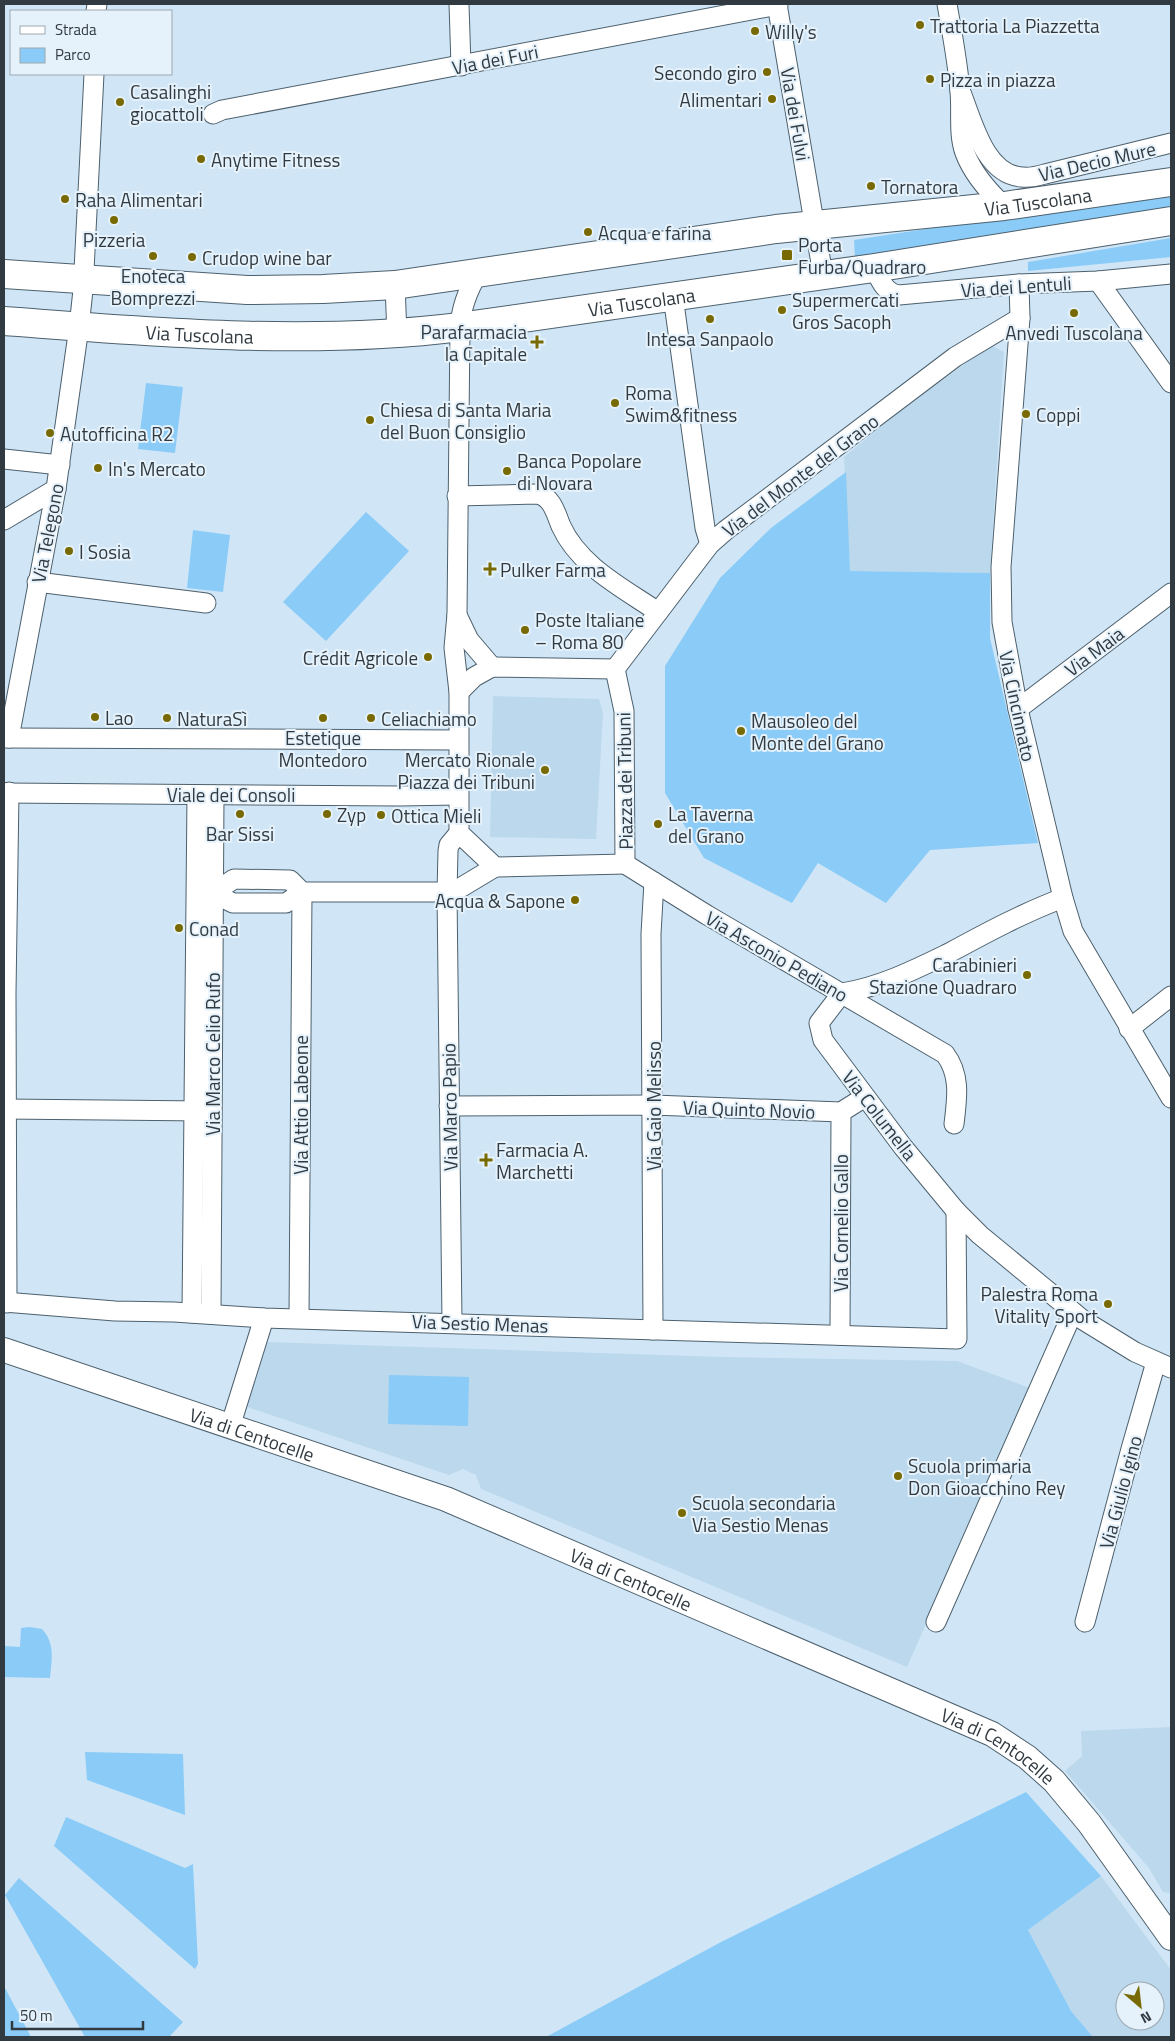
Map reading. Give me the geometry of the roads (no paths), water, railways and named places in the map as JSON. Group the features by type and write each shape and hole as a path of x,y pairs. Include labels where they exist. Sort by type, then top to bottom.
{"main road":[{"name":"Via Tuscolana","path":"4,274 247,290 323,289 395,285 814,225 1004,206 1171,182"},
{"name":"Via Tuscolana","path":"4,322 171,333 266,336 397,334 460,327 874,268 1171,221"}],"street":[{"path":"459,4 461,66"},
{"name":"Via dei Furi","path":"213,114 231,108 461,66 778,4"},
{"name":"Via dei Fulvi","path":"778,4 814,225"},
{"path":"946,4 960,90 962,140 965,153 975,173 1004,206"},
{"name":"Via Telegono","path":"6,738 56,489 79,327 84,279 94,75"},
{"name":"Via Decio Mure","path":"960,90 980,138 995,166 1003,172 1014,176 1028,177 1171,144"},
{"path":"814,225 823,275"},
{"name":"Via dei Lentuli","path":"874,268 885,287 890,292 899,295 1019,284 1098,281 1171,274"},
{"path":"205,893 234,879 290,880 302,892 447,892 460,888 495,867 459,833 459,692 454,648 457,614 460,327 463,306 478,273"},
{"path":"1098,281 1171,383"},
{"name":"Via Cincinnato","path":"1019,284 1020,318 1002,542 1000,594 1004,635 1018,709 1063,898 1074,935 1171,1098"},
{"path":"395,285 397,334"},
{"path":"673,296 705,532 710,544"},
{"name":"Via del Monte del Grano","path":"615,669 710,544 759,503 955,357 1020,318"},
{"path":"4,459 60,465"},
{"path":"4,520 56,489"},
{"path":"457,496 537,494 545,496 550,502 567,539 582,557 596,570 658,612"},
{"path":"37,582 206,604"},
{"name":"Via Maia","path":"1018,709 1171,593"},
{"path":"457,614 469,640 492,667"},
{"path":"459,692 474,677 492,667 615,669"},
{"name":"Piazza dei Tribuni","path":"495,867 625,864 624,711 615,669"},
{"path":"6,738 316,741 458,740"},
{"path":"5,1303 6,792"},
{"name":"Viale dei Consoli","path":"6,792 205,795 458,795"},
{"name":"Via Marco Celio Rufo","path":"192,1313 203,1111 205,795"},
{"name":"Via Marco Papio","path":"452,1322 447,892 449,845 459,833"},
{"name":"Via Asconio Pediano","path":"625,864 945,1054 950,1061 957,1080 954,1124"},
{"name":"Via Gaio Melisso","path":"653,1330 652,934 654,882"},
{"name":"Via Attio Labeone","path":"299,1318 302,892"},
{"path":"842,993 873,987 901,976 1034,909 1063,898"},
{"name":"Via Columella","path":"842,993 819,1023 823,1040 865,1097 956,1211 1008,1259 1073,1312 1110,1338 1164,1365"},
{"path":"1129,1029 1171,996"},
{"name":"Via Quinto Novio","path":"449,1106 653,1105 840,1112 865,1097"},
{"path":"6,1109 203,1111"},
{"name":"Via Marco Celio Rufo","path":"203,1111 211,1314"},
{"name":"Via Cornelio Gallo","path":"840,1112 840,1335"},
{"name":"Via Sestio Menas","path":"5,1303 114,1311 192,1313 264,1318 452,1322 956,1339 956,1211"},
{"path":"936,1622 1073,1312"},
{"path":"230,1427 264,1318"},
{"name":"Via di Centocelle","path":"4,1350 446,1499 992,1734 1028,1757 1054,1781 1089,1823 1171,1938"},
{"name":"Via Giulio Igino","path":"1085,1622 1131,1449 1164,1365"}],"place":[{"name":"Trattoria La Piazzetta","path":"920,25"},
{"name":"Willy's","path":"755,31"},
{"name":"Secondo giro","path":"767,72"},
{"name":"Pizza in piazza","path":"930,79"},
{"name":"Alimentari","path":"772,99"},
{"name":"Casalinghi giocattoli","path":"120,102"},
{"name":"Anytime Fitness","path":"201,159"},
{"name":"Tornatora","path":"871,186"},
{"name":"Raha Alimentari","path":"65,199"},
{"name":"Pizzeria","path":"114,220"},
{"name":"Acqua e farina","path":"588,232"},
{"name":"Porta Furba/Quadraro","path":"787,255"},
{"name":"Enoteca Bomprezzi","path":"153,256"},
{"name":"Crudop wine bar","path":"192,257"},
{"name":"Supermercati Gros Sacoph","path":"782,310"},
{"name":"Anvedi Tuscolana","path":"1074,313"},
{"name":"Intesa Sanpaolo","path":"710,319"},
{"name":"Parafarmacia la Capitale","path":"537,342"},
{"name":"Roma Swim&fitness","path":"615,403"},
{"name":"Coppi","path":"1026,414"},
{"name":"Chiesa di Santa Maria del Buon Consiglio","path":"370,420"},
{"name":"Autofficina R2","path":"50,433"},
{"name":"In's Mercato","path":"98,468"},
{"name":"Banca Popolare di Novara","path":"507,471"},
{"name":"I Sosia","path":"69,551"},
{"name":"Pulker Farma","path":"490,569"},
{"name":"Poste Italiane – Roma 80","path":"525,630"},
{"name":"Crédit Agricole","path":"428,657"},
{"name":"Lao","path":"95,717"},
{"name":"NaturaSì","path":"167,718"},
{"name":"Estetique Montedoro","path":"323,718"},
{"name":"Celiachiamo","path":"371,718"},
{"name":"Mausoleo del Monte del Grano","path":"741,731"},
{"name":"Mercato Rionale Piazza dei Tribuni","path":"545,770"},
{"name":"Bar Sissi","path":"240,814"},
{"name":"Zyp","path":"327,814"},
{"name":"Ottica Mieli","path":"381,815"},
{"name":"La Taverna del Grano","path":"658,824"},
{"name":"Acqua & Sapone","path":"575,900"},
{"name":"Conad","path":"179,928"},
{"name":"Carabinieri Stazione Quadraro","path":"1027,975"},
{"name":"Farmacia A. Marchetti","path":"486,1160"},
{"name":"Palestra Roma Vitality Sport","path":"1108,1304"},
{"name":"Scuola primaria Don Gioacchino Rey","path":"898,1476"},
{"name":"Scuola secondaria Via Sestio Menas","path":"682,1513"}]}
